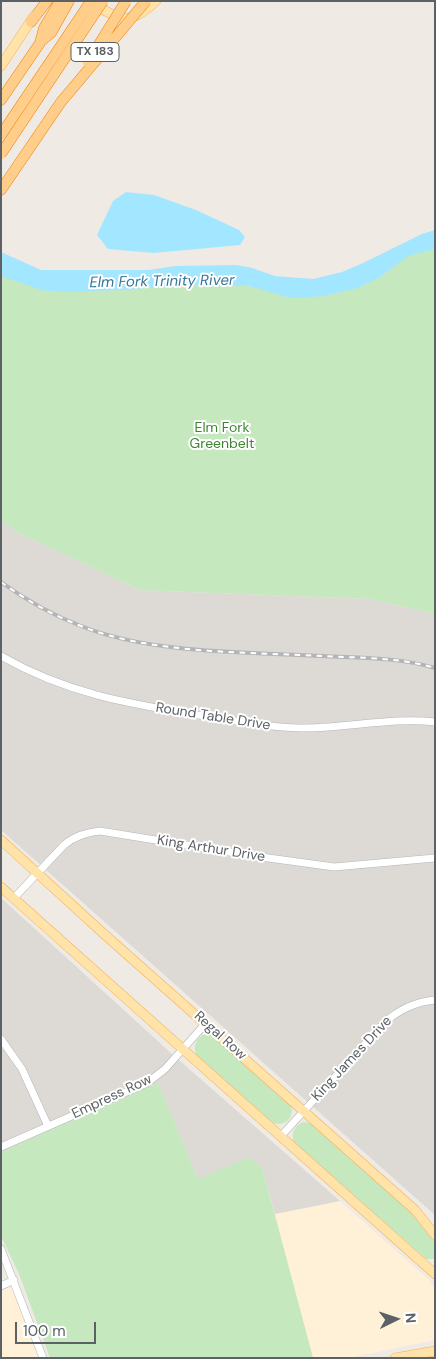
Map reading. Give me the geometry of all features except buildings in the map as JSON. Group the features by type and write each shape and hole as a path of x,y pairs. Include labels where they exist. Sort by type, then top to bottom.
{"highway":[{"path":"30,22 47,1"},
{"path":"40,43 44,28 60,1"},
{"path":"1,100 40,43 51,33 69,1"},
{"path":"1,135 91,1"},
{"path":"1,154 103,1"},
{"name":"TX 183","path":"1,190 61,102 126,1"},
{"path":"61,102 146,1"}],"main road":[{"path":"1,66 43,1"},
{"path":"87,1 115,16 129,19 144,13 156,1"},
{"name":"Regal Row","path":"1,840 415,1210 435,1234"},
{"path":"1,887 434,1272"},
{"path":"395,1358 435,1351"}],"street":[{"name":"Round Table Drive","path":"1,656 56,683 104,698 268,726 311,728 407,721 435,722"},
{"name":"King Arthur Drive","path":"14,898 73,837 100,831 334,867 435,858"},
{"name":"King James Drive","path":"281,1136 386,1021 408,1006 435,1000"},
{"name":"Empress Row","path":"1,1147 147,1083 165,1069 206,1023"},
{"path":"1,1039 22,1069 48,1126"},
{"path":"1,1249 43,1358"},
{"path":"1,1286 14,1280"}],"shaded area":[{"path":"1,520 17,532 140,590 371,599 435,614 435,1215 1,830"},
{"path":"1,898 172,1054 340,1201 275,1214 262,1167 198,1179 158,1084 1,1152"},
{"path":"340,1201 428,1279 435,1289 435,1340 349,1358 313,1358 275,1214"},
{"path":"12,1286 39,1358 1,1358 1,1291"}],"green space":[{"name":"Elm Fork Greenbelt","path":"435,241 435,614 371,599 140,590 17,532 1,520 1,265 65,285 236,279 298,291"},
{"path":"205,1034 214,1035 290,1103 292,1112 286,1122 273,1123 196,1055 196,1042"},
{"path":"158,1083 198,1179 249,1157 262,1167 313,1358 50,1358 19,1274 1,1236 1,1152"},
{"path":"303,1122 312,1123 403,1203 435,1242 435,1259 426,1259 294,1143 294,1130"}],"water":[{"path":"126,192 154,195 196,210 239,230 245,237 240,245 154,253 108,249 97,235 113,201"},
{"name":"Elm Fork Trinity River","path":"435,230 435,249 408,256 380,277 358,288 305,298 291,298 249,286 178,285 124,290 64,292 41,290 1,276 1,252 41,270 149,270 175,266 237,265 275,276 313,279 342,272 422,234"}],"railway":[{"path":"1,582 40,607 70,622 108,635 137,642 199,650 378,659 421,664 435,668"}]}
